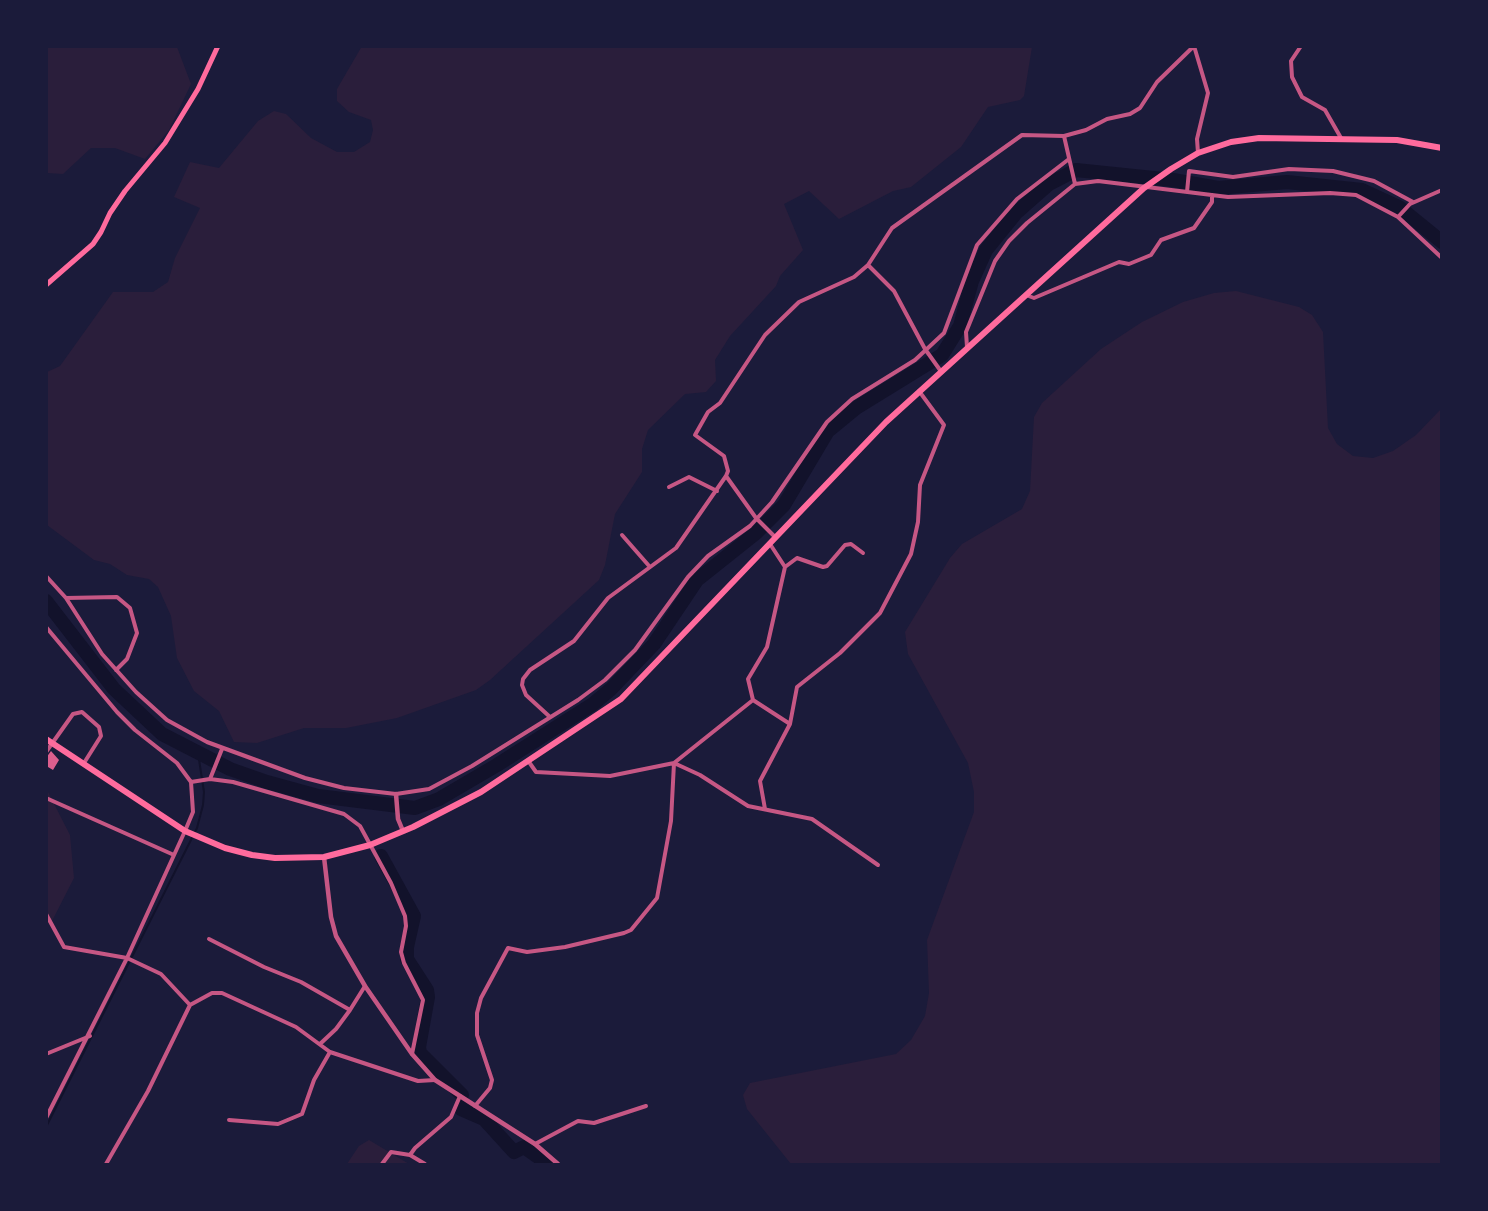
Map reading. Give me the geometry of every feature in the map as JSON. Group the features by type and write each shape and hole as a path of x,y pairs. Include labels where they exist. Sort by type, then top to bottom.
{"main road":[{"path":"46,285 93,244 115,206 165,143 198,89 218,46"},
{"path":"49,741 186,832 199,838 252,855 275,858 324,857 370,845 445,813 529,762 621,699 939,368 967,347 1146,187 1171,169 1198,153 1231,142 1259,138 1397,140 1442,147"}],"street":[{"path":"550,717 526,695 522,685 523,678 530,670 574,641 601,605 676,548 717,491 728,471 724,456 694,435 695,431 708,412 720,403 765,335 799,302 854,278 868,265 892,228 1022,135 1064,136 1086,130 1107,119 1140,108 1157,82 1194,46 1208,93 1197,139 1198,153"},
{"path":"1301,46 1291,61 1292,77 1302,98 1325,110 1341,138"},
{"path":"1064,136 1075,182"},
{"path":"46,576 66,598 82,626 116,670 167,720 221,751 344,788 397,797 429,789 472,766 605,680 634,650 688,577 708,556 758,519 818,433 833,416 852,399 915,360 944,333 971,255 989,228 1017,199 1069,162"},
{"path":"1187,191 1189,171 1233,177 1289,169 1333,171 1374,181 1412,203"},
{"path":"967,347 966,332 995,261 1009,241 1027,223 1075,182 1098,181 1228,197 1330,193 1356,195 1400,216 1442,258"},
{"path":"1400,216 1412,203 1442,190"},
{"path":"1025,295 1034,298 1108,266 1119,262 1129,264 1151,255 1161,240 1194,228 1212,202 1212,195"},
{"path":"868,265 894,291 926,351 939,368"},
{"path":"765,809 760,781 790,724 797,687 840,653 880,613 911,554 918,522 920,485 944,425 919,390"},
{"path":"726,476 758,519 776,538"},
{"path":"669,487 689,477 717,491"},
{"path":"622,535 650,567"},
{"path":"770,543 785,567"},
{"path":"790,724 753,700 748,679 767,646 785,567 797,558 823,567 827,566 845,545 850,544 863,553"},
{"path":"66,598 117,597 130,608 137,633 128,659 116,670"},
{"path":"46,627 117,712 135,730 177,763 191,782 193,812 130,959 46,1118"},
{"path":"529,762 536,772 610,776 674,763 753,700"},
{"path":"46,752 49,741 73,714 82,712 99,727 101,736 84,764"},
{"path":"208,780 221,751"},
{"path":"674,763 700,775 748,806 812,819 878,865"},
{"path":"475,1106 492,1080 477,1035 477,1013 481,998 508,948 527,951 565,947 624,933 631,930 657,898 671,821 674,763"},
{"path":"191,782 208,780 233,782 344,814 360,826 391,883 405,916 406,926 401,951 404,963 423,1000 412,1054"},
{"path":"397,797 398,819 402,831"},
{"path":"46,798 174,855"},
{"path":"324,857 331,917 336,936 365,986 412,1054 435,1080 535,1144 558,1164"},
{"path":"46,914 64,947 130,959 161,974 190,1005"},
{"path":"209,939 264,967 302,982 350,1010"},
{"path":"320,1044 336,1029 365,986"},
{"path":"106,1164 148,1091 190,1005 212,993 222,993 296,1027 330,1052 418,1081 435,1080"},
{"path":"46,1054 90,1036"},
{"path":"229,1120 278,1124 302,1114 314,1080 330,1052"},
{"path":"411,1155 415,1148 451,1117 460,1096"},
{"path":"535,1144 578,1121 594,1123 611,1115 646,1106"},
{"path":"382,1164 391,1152 411,1155 424,1164"}],"shaded area":[{"path":"362,46 1032,47 1024,96 1020,100 988,107 961,147 911,187 893,191 839,219 809,191 784,204 803,250 780,276 776,286 730,336 715,360 716,381 706,392 685,394 648,430 642,449 642,472 615,514 605,565 599,580 490,680 476,690 397,718 346,728 304,728 257,743 234,742 219,711 194,691 177,658 171,616 158,587 149,579 127,575 110,564 94,560 47,525 47,372 60,366 113,292 153,292 168,282 175,258 200,208 174,197 190,162 219,168 258,121 274,111 286,114 311,138 337,152 354,152 370,142 373,130 371,120 349,112 337,101 337,89"},
{"path":"46,47 177,47 191,84 169,130 145,159 115,148 91,148 63,174 47,173"},
{"path":"1236,291 1299,307 1312,315 1323,332 1328,428 1337,444 1353,456 1373,458 1393,451 1416,435 1441,409 1441,1164 791,1164 747,1109 743,1095 750,1083 896,1054 911,1040 925,1016 929,993 927,940 974,812 974,792 968,763 908,654 905,632 950,558 962,544 1022,509 1030,491 1034,417 1042,403 1101,349 1142,322 1183,302 1214,293"},
{"path":"47,790 70,835 74,878 52,921 47,924"},
{"path":"369,1140 409,1164 347,1164 359,1146"}],"building":[{"path":"51,751 59,760 53,770 48,767 46,770 46,758"}],"waterway":[{"path":"46,601 114,689 162,734 230,769 267,782 318,796 415,808 439,799 497,765 593,704 611,689 654,644 697,580 756,533 784,505 828,431 856,408 942,355 960,326 972,281 986,250 1016,213 1049,184 1076,170 1173,180 1218,188 1287,182 1362,190 1399,207 1442,242"},
{"path":"46,1127 197,828 204,792 198,753"},
{"path":"381,856 414,916 407,947 407,959 427,990 428,997 419,1047 420,1053 462,1095"},
{"path":"463,1107 461,1109 484,1119 514,1152 524,1147 548,1164"}]}
